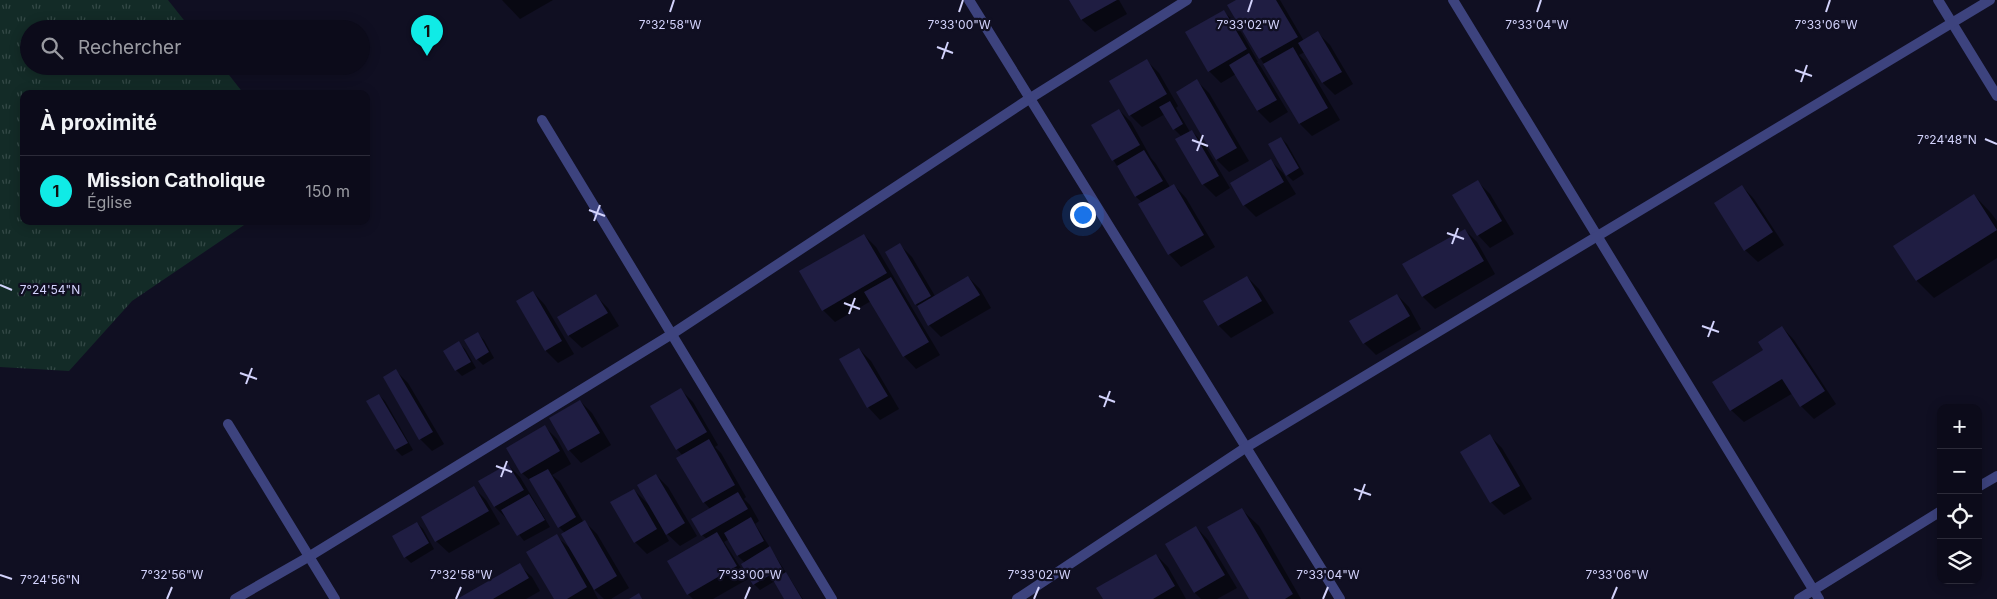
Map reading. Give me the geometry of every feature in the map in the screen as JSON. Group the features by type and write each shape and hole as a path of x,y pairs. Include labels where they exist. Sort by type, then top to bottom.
{"street":[{"path":"969,0 1340,599"},
{"path":"235,599 310,556 672,334 1029,99 1187,0"},
{"path":"1453,0 1816,594"},
{"path":"1938,0 1997,96"},
{"path":"1017,599 1245,448 1990,0"},
{"path":"542,120 832,599"},
{"path":"228,424 335,599"},
{"path":"1982,485 1997,476"},
{"path":"1799,599 1816,594 1937,513"}],"green space":[{"path":"0,0 168,0 184,20 20,20 20,75 229,75 241,90 20,90 20,225 244,225 132,301 69,371 0,367"}],"building":[{"path":"1069,0 1117,0 1081,20"},
{"path":"1236,0 1276,0 1298,37 1259,59 1227,5"},
{"path":"1224,10 1247,49 1208,72 1185,32"},
{"path":"1318,31 1342,72 1322,83 1298,43"},
{"path":"1293,47 1328,108 1299,124 1263,64"},
{"path":"1249,53 1277,100 1257,111 1229,65"},
{"path":"1147,59 1167,94 1129,116 1109,81"},
{"path":"1197,79 1237,148 1216,160 1176,92"},
{"path":"1170,101 1183,124 1173,130 1159,107"},
{"path":"1119,109 1140,145 1112,161 1091,125"},
{"path":"1192,130 1219,176 1202,185 1175,139"},
{"path":"1281,137 1299,168 1286,176 1268,144"},
{"path":"1144,150 1163,181 1135,197 1117,166"},
{"path":"1271,159 1284,182 1243,206 1230,183"},
{"path":"1478,180 1502,221 1477,236 1452,195"},
{"path":"1174,184 1204,235 1168,255 1138,204"},
{"path":"1742,185 1773,232 1744,251 1714,203"},
{"path":"1974,194 1997,230 1916,281 1893,246"},
{"path":"1465,229 1484,261 1422,297 1402,264"},
{"path":"864,234 887,273 822,311 799,271"},
{"path":"900,243 931,296 915,305 885,252"},
{"path":"968,276 980,295 928,326 917,306"},
{"path":"1247,276 1262,301 1218,326 1203,301"},
{"path":"891,277 929,342 903,357 864,292"},
{"path":"533,291 562,341 545,351 516,301"},
{"path":"596,294 608,313 568,336 557,317"},
{"path":"1397,294 1410,316 1363,344 1349,321"},
{"path":"1782,326 1825,391 1800,407 1782,379 1730,411 1712,382 1763,350 1758,342"},
{"path":"478,332 489,352 476,360 464,340"},
{"path":"459,341 471,362 455,371 443,351"},
{"path":"859,348 888,396 867,408 839,359"},
{"path":"396,369 433,432 419,440 383,377"},
{"path":"681,388 707,432 676,450 650,406"},
{"path":"379,394 408,443 395,450 366,401"},
{"path":"580,400 600,433 568,451 549,418"},
{"path":"545,425 560,451 521,474 506,448"},
{"path":"1490,434 1520,486 1490,503 1460,452"},
{"path":"709,439 735,485 703,503 676,458"},
{"path":"508,464 524,490 494,507 478,481"},
{"path":"548,469 576,517 558,528 529,479"},
{"path":"656,474 685,523 666,535 637,485"},
{"path":"474,486 489,511 435,542 421,517"},
{"path":"634,489 657,529 634,543 610,502"},
{"path":"738,492 748,509 701,536 691,519"},
{"path":"529,494 545,520 517,536 501,510"},
{"path":"1242,508 1293,594 1285,599 1249,599 1207,527"},
{"path":"751,517 764,541 737,556 724,533"},
{"path":"585,520 617,576 594,590 561,534"},
{"path":"417,522 429,543 404,558 392,536"},
{"path":"1196,526 1225,575 1194,593 1165,544"},
{"path":"717,532 737,566 687,595 667,561"},
{"path":"557,534 587,587 567,599 554,599 526,552"},
{"path":"770,546 782,568 753,585 741,564"},
{"path":"1156,554 1175,586 1153,599 1103,599 1096,588"},
{"path":"520,563 529,578 493,599 457,599"},
{"path":"786,572 802,599 784,599 773,580"},
{"path":"639,593 642,599 629,599"}],"place":[{"name":"Mission Catholique","path":"427,56"}]}
